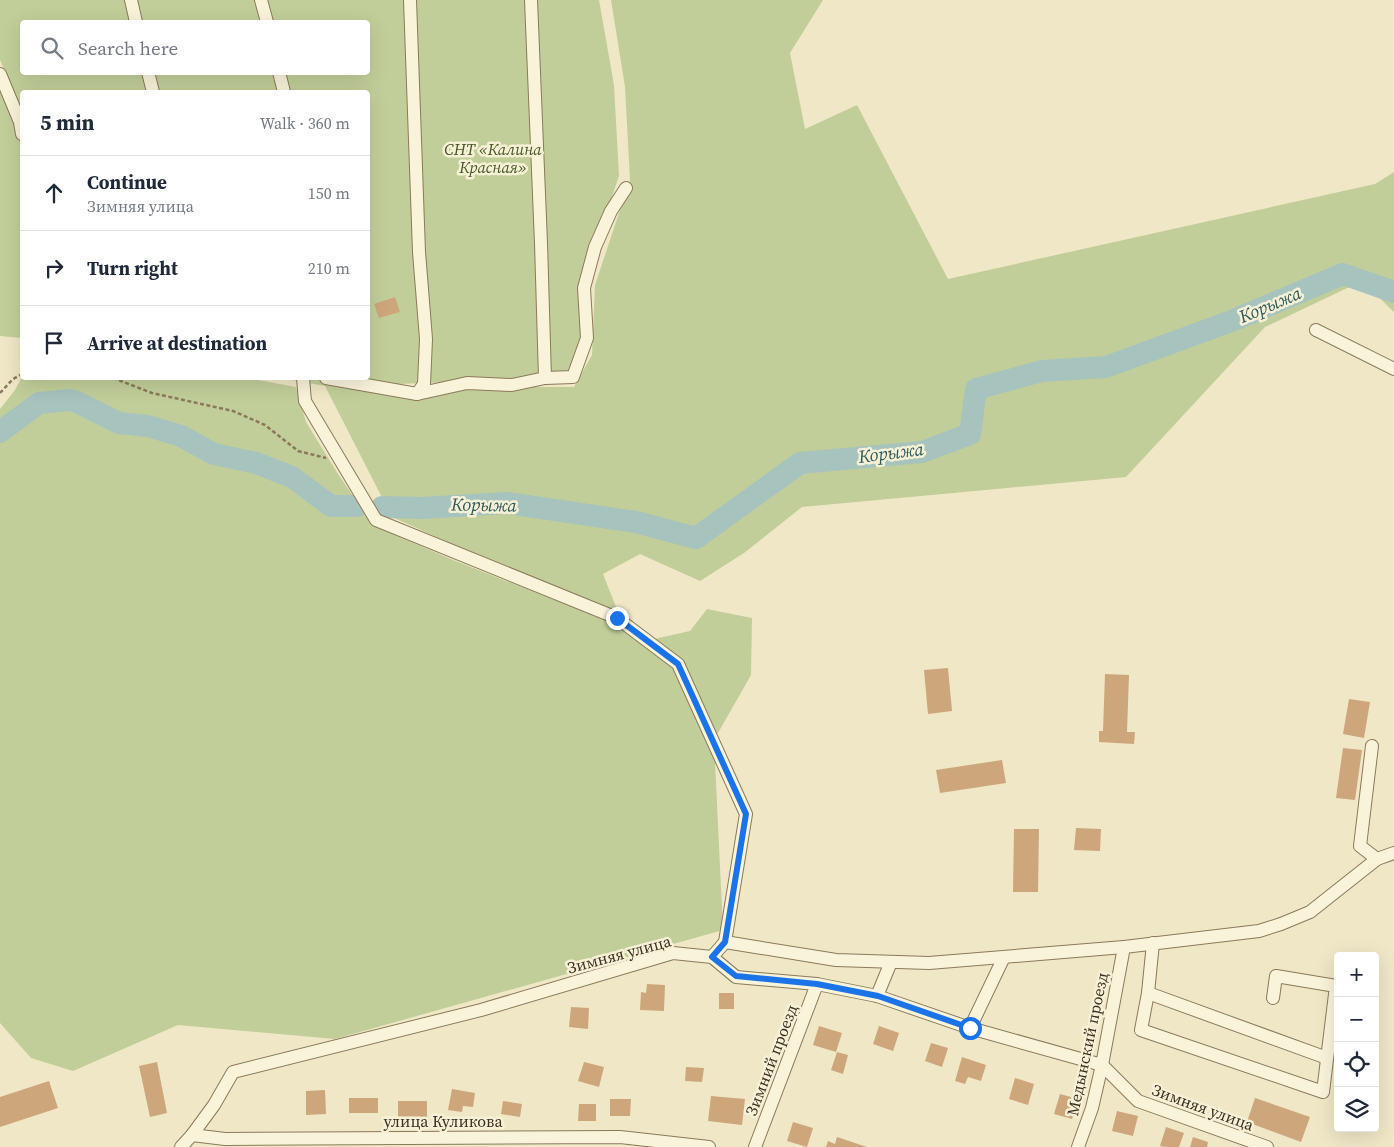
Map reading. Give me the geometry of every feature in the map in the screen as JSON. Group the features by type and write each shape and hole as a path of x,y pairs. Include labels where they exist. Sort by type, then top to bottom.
{"street":[{"path":"131,0 136,20"},
{"path":"261,0 266,20"},
{"path":"410,0 420,252 426,340 424,384 417,394"},
{"path":"531,0 545,378"},
{"path":"0,74 20,122"},
{"path":"149,75 152,90"},
{"path":"280,75 284,90"},
{"path":"354,380 417,394 468,383 512,386 545,378 573,377 587,338 584,288 595,247 610,211 626,188"},
{"path":"1316,330 1394,369"},
{"path":"302,380 305,401 376,520 617,618 678,664 746,814 725,942 712,957"},
{"path":"1372,746 1360,846 1377,859"},
{"path":"725,942 836,960 929,963 1124,946 1259,931 1310,912 1377,859 1394,853"},
{"path":"1153,943 1148,993 1141,1030 1323,1092 1336,986 1276,976 1273,998"},
{"name":"Медынский проезд","path":"1078,1147 1092,1108 1102,1065 1124,946"},
{"name":"Зимняя улица","path":"192,1135 214,1105 233,1072 481,1010 673,954 712,957 736,976 817,984 878,996 970,1028 1102,1065 1138,1101 1267,1147"},
{"path":"970,1028 1004,957"},
{"path":"878,996 891,962"},
{"name":"Зимний проезд","path":"755,1147 817,984"},
{"path":"1148,993 1327,1058"},
{"path":"181,1147 192,1135"},
{"name":"улица Куликова","path":"192,1135 225,1139 620,1137 709,1147"}],"path":[{"path":"0,393 13,379 20,375"},
{"path":"118,380 152,393 234,410 265,425 298,451 342,462"}],"green space":[{"name":"СНТ «Калина Красная»","path":"0,0 599,0 614,85 619,176 580,290 587,351 576,382 451,382 346,386 574,387 592,355 595,285 630,180 625,87 611,0 823,0 790,53 805,129 857,105 948,279 1375,184 1394,172 1394,312 1362,281 1265,327 1126,477 802,507 744,553 700,581 640,554 603,574 618,612 512,571 392,517 325,386 292,380 370,380 370,90 20,90 20,105 0,60"},
{"path":"0,83 20,135 20,338 0,336"},
{"path":"20,380 258,380 296,387 306,422 338,474 374,526 453,560 654,639 690,631 707,609 752,618 751,675 714,740 723,930 335,1039 178,1025 73,1071 31,1058 0,1023 0,409"}],"building":[{"path":"395,297 400,312 379,318 374,304"},
{"path":"948,668 952,711 928,714 924,670"},
{"path":"1105,674 1129,675 1127,732 1135,732 1134,744 1099,742 1099,731 1103,731"},
{"path":"1349,699 1370,702 1364,738 1343,734"},
{"path":"1343,748 1362,750 1355,800 1336,798"},
{"path":"1002,760 1006,783 940,793 936,770"},
{"path":"1076,828 1101,829 1100,851 1074,850"},
{"path":"1014,829 1039,829 1038,892 1013,892"},
{"path":"647,984 665,985 664,1011 640,1010 641,992 646,993"},
{"path":"719,993 734,993 734,1009 719,1009"},
{"path":"571,1007 589,1008 588,1029 569,1027"},
{"path":"819,1026 842,1033 836,1052 813,1045"},
{"path":"879,1026 899,1033 893,1051 873,1044"},
{"path":"931,1043 948,1048 942,1067 925,1061"},
{"path":"837,1052 848,1055 843,1074 831,1070"},
{"path":"962,1057 986,1065 981,1081 968,1077 965,1084 955,1081"},
{"path":"157,1062 167,1113 150,1117 139,1066"},
{"path":"584,1062 604,1067 599,1087 578,1081"},
{"path":"686,1067 704,1068 702,1082 685,1081"},
{"path":"1015,1078 1034,1084 1028,1105 1009,1099"},
{"path":"49,1081 58,1108 0,1127 0,1097"},
{"path":"452,1089 475,1093 473,1107 463,1106 462,1112 448,1110"},
{"path":"325,1090 326,1114 306,1115 306,1091"},
{"path":"1060,1094 1078,1099 1072,1119 1054,1114"},
{"path":"711,1096 745,1099 742,1125 708,1121"},
{"path":"349,1098 378,1098 378,1113 349,1113"},
{"path":"1255,1098 1310,1117 1301,1142 1247,1122"},
{"path":"610,1099 631,1099 630,1116 610,1116"},
{"path":"398,1101 427,1101 427,1117 398,1117"},
{"path":"503,1101 522,1104 520,1117 501,1114"},
{"path":"579,1104 596,1104 596,1121 578,1121"},
{"path":"1117,1111 1138,1116 1133,1136 1112,1131"},
{"path":"793,1122 813,1128 807,1147 787,1141"},
{"path":"1166,1127 1184,1133 1179,1147 1160,1146"},
{"path":"837,1137 867,1147 826,1147 828,1141 835,1144"},
{"path":"1193,1137 1208,1142 1207,1147 1190,1147"}],"waterway":[{"name":"Корыжа","path":"382,507 422,508 507,503 636,522 696,538 800,463 922,452 970,434 976,389 1042,371 1106,367 1234,320 1343,274 1394,292"},
{"name":"Корыжа","path":"0,432 39,403 69,400 77,402 119,423 148,426 181,436 214,454 256,463 292,477 331,506 357,506"}],"route":[{"path":"617,618 678,664 746,814 725,942 712,957 736,976 817,984 878,996 970,1028"}]}
